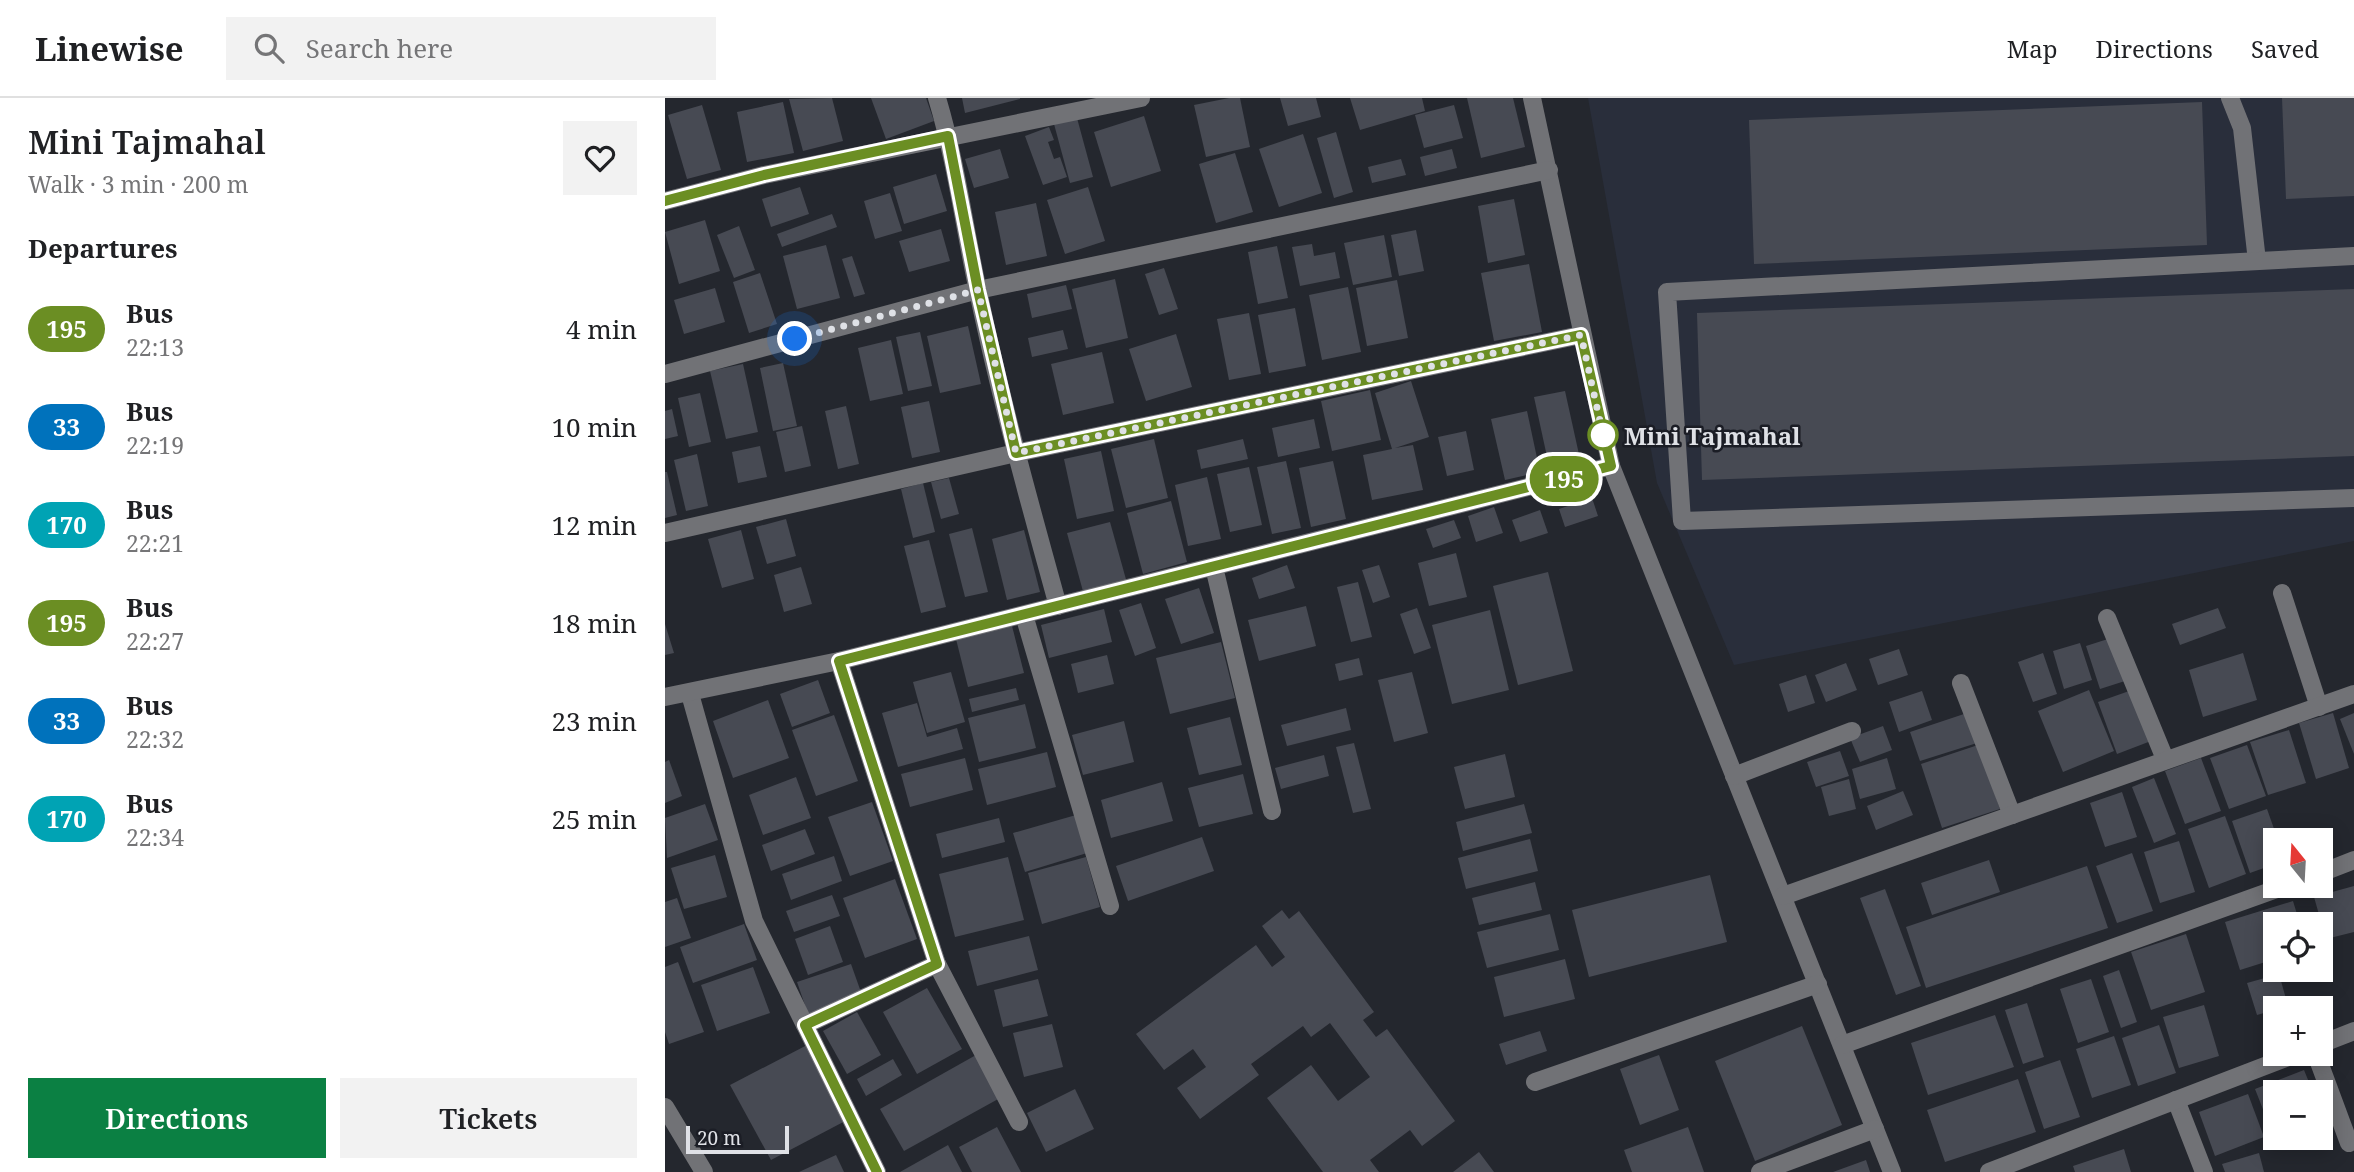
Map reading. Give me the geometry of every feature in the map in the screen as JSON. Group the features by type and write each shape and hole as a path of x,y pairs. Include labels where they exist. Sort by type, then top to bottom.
{"street":[{"path":"937,98 948,136 978,290 1016,453 1058,606"},
{"path":"665,201 764,175 1141,98"},
{"path":"1532,98 1611,466 1892,1172"},
{"path":"2230,98 2242,128 2256,261"},
{"path":"665,373 978,290 1549,170"},
{"path":"2354,256 1667,292 1682,521 2354,498"},
{"path":"665,533 1016,453 1581,335"},
{"path":"665,697 839,661 1611,466"},
{"path":"1214,567 1272,811"},
{"path":"2282,593 2319,707"},
{"path":"1024,615 1110,906"},
{"path":"2108,618 2165,759"},
{"path":"839,661 937,964 1019,1122"},
{"path":"1961,683 2012,815"},
{"path":"689,694 754,921 877,1172"},
{"path":"1783,896 2354,694"},
{"path":"1734,776 1852,731"},
{"path":"2333,868 2354,860"},
{"path":"1842,1045 2263,894"},
{"path":"805,1025 937,964"},
{"path":"1535,1082 1818,984"},
{"path":"2333,1039 2354,1031"},
{"path":"1989,1172 2027,1165 2176,1100 2265,1066"},
{"path":"2320,1066 2349,1143"},
{"path":"2176,1100 2204,1172"},
{"path":"665,1107 704,1172"},
{"path":"1760,1172 1875,1129"}],"shaded area":[{"path":"1588,98 2354,98 2354,541 1734,665 1657,483"}],"building":[{"path":"832,98 843,141 803,151 789,99"},
{"path":"871,98 926,98 934,121 886,139"},
{"path":"962,98 1020,98 1020,99 965,113"},
{"path":"1240,98 1250,147 1206,157 1194,105"},
{"path":"1280,98 1316,98 1321,117 1288,126"},
{"path":"1350,98 1422,98 1425,111 1360,130"},
{"path":"1467,98 1513,98 1525,147 1481,158"},
{"path":"2282,98 2354,98 2354,196 2286,199"},
{"path":"783,102 794,153 747,162 737,112"},
{"path":"2202,102 2207,245 1754,264 1749,120"},
{"path":"702,105 721,170 687,179 668,115"},
{"path":"1454,105 1463,138 1424,148 1415,115"},
{"path":"1144,116 1161,171 1111,187 1094,132"},
{"path":"1077,118 1093,177 1070,183 1054,124"},
{"path":"1049,127 1054,140 1048,142 1054,159 1060,157 1067,177 1043,185 1025,136"},
{"path":"1336,132 1353,192 1334,198 1317,138"},
{"path":"1303,134 1322,193 1279,207 1259,149"},
{"path":"1000,149 1009,178 974,188 965,159"},
{"path":"1452,149 1457,168 1425,176 1420,157"},
{"path":"1235,153 1253,212 1216,223 1199,164"},
{"path":"1401,159 1406,175 1372,183 1368,167"},
{"path":"936,174 947,211 904,224 893,187"},
{"path":"800,187 809,214 771,227 762,199"},
{"path":"1088,187 1105,241 1065,254 1047,200"},
{"path":"890,193 902,231 875,239 864,201"},
{"path":"1514,199 1525,255 1488,263 1478,206"},
{"path":"1036,203 1047,256 1006,265 995,212"},
{"path":"832,214 837,227 782,247 777,234"},
{"path":"705,220 720,271 679,284 665,232"},
{"path":"739,226 755,270 734,278 717,235"},
{"path":"941,229 950,261 909,272 899,241"},
{"path":"1416,230 1424,271 1399,276 1391,235"},
{"path":"1384,235 1392,277 1353,285 1344,243"},
{"path":"1312,244 1314,256 1335,252 1340,278 1300,286 1292,247"},
{"path":"826,245 840,298 797,309 783,256"},
{"path":"1277,246 1288,298 1258,304 1248,252"},
{"path":"852,256 865,294 854,297 842,259"},
{"path":"1529,264 1542,332 1494,341 1481,273"},
{"path":"1164,268 1178,309 1159,315 1145,274"},
{"path":"760,273 777,324 749,333 733,282"},
{"path":"1115,279 1128,338 1086,348 1072,289"},
{"path":"1397,280 1408,338 1367,346 1356,288"},
{"path":"1066,285 1072,309 1032,318 1027,294"},
{"path":"1348,287 1361,352 1322,360 1309,295"},
{"path":"715,288 725,322 684,334 674,300"},
{"path":"2354,289 2354,456 1702,480 1697,313"},
{"path":"1295,308 1306,366 1269,373 1258,315"},
{"path":"1249,313 1261,374 1229,380 1217,319"},
{"path":"968,326 981,384 940,393 927,336"},
{"path":"1063,330 1068,349 1032,357 1028,338"},
{"path":"920,332 932,386 908,391 896,337"},
{"path":"1176,334 1192,387 1146,401 1129,349"},
{"path":"891,340 903,394 870,401 858,348"},
{"path":"1102,352 1114,403 1063,415 1051,364"},
{"path":"783,363 797,426 773,431 760,368"},
{"path":"743,364 758,432 726,439 710,371"},
{"path":"1411,381 1429,437 1395,448 1413,445 1423,490 1372,500 1363,455 1392,449 1375,393"},
{"path":"1370,390 1381,440 1332,451 1321,401"},
{"path":"1565,391 1582,468 1551,475 1534,397"},
{"path":"700,393 711,442 689,447 678,398"},
{"path":"929,401 940,452 912,458 901,407"},
{"path":"846,406 859,464 838,469 825,411"},
{"path":"672,409 678,436 665,439 665,411"},
{"path":"1527,411 1540,472 1505,480 1491,419"},
{"path":"1314,419 1320,448 1278,457 1272,428"},
{"path":"802,426 811,466 785,472 776,432"},
{"path":"1466,431 1474,470 1447,476 1438,437"},
{"path":"1154,439 1168,498 1126,508 1111,449"},
{"path":"1243,439 1248,459 1201,469 1197,450"},
{"path":"760,446 767,477 738,483 732,452"},
{"path":"1101,451 1114,511 1077,519 1064,459"},
{"path":"697,454 708,506 686,511 674,460"},
{"path":"1286,461 1301,528 1272,534 1257,467"},
{"path":"1333,461 1346,519 1311,527 1299,468"},
{"path":"1249,467 1262,525 1230,532 1217,474"},
{"path":"665,472 677,515 665,518"},
{"path":"1207,477 1221,539 1188,546 1175,485"},
{"path":"949,478 959,514 941,519 931,482"},
{"path":"923,483 935,532 913,538 901,489"},
{"path":"1592,498 1598,516 1565,527 1559,509"},
{"path":"1171,501 1187,562 1143,574 1127,513"},
{"path":"1494,507 1503,533 1476,542 1468,516"},
{"path":"1540,510 1548,533 1520,542 1512,520"},
{"path":"786,519 796,556 767,564 756,527"},
{"path":"1454,520 1461,538 1433,548 1426,529"},
{"path":"1110,522 1127,583 1084,595 1067,533"},
{"path":"972,528 988,592 965,597 949,534"},
{"path":"741,530 754,579 722,588 708,539"},
{"path":"1024,530 1040,592 1007,600 992,539"},
{"path":"929,540 946,607 921,613 904,546"},
{"path":"1456,553 1467,597 1429,606 1418,563"},
{"path":"1287,565 1295,588 1259,599 1252,578"},
{"path":"1379,565 1390,597 1373,603 1362,570"},
{"path":"801,567 812,604 784,612 774,575"},
{"path":"1548,572 1573,671 1518,685 1493,586"},
{"path":"1358,582 1372,637 1351,642 1337,587"},
{"path":"1199,588 1214,633 1181,644 1165,599"},
{"path":"1141,603 1156,648 1135,656 1119,610"},
{"path":"1306,606 1316,646 1259,661 1248,620"},
{"path":"1417,608 1431,648 1414,654 1400,614"},
{"path":"2218,608 2226,628 2180,645 2172,624"},
{"path":"1104,609 1112,642 1049,658 1041,625"},
{"path":"1490,610 1509,690 1452,704 1432,625"},
{"path":"665,624 674,653 665,655"},
{"path":"1012,626 1024,673 968,687 956,639"},
{"path":"2111,638 2125,681 2100,689 2086,646"},
{"path":"1221,642 1235,698 1170,714 1156,658"},
{"path":"2080,643 2092,680 2064,689 2053,651"},
{"path":"1899,649 1908,675 1878,685 1869,659"},
{"path":"2043,653 2057,694 2033,702 2018,662"},
{"path":"2243,653 2257,700 2203,717 2189,670"},
{"path":"1107,655 1114,684 1078,693 1071,664"},
{"path":"1359,658 1363,675 1339,681 1335,664"},
{"path":"1846,663 1857,690 1826,702 1815,675"},
{"path":"951,672 965,722 927,733 913,682"},
{"path":"1412,672 1428,733 1394,742 1378,680"},
{"path":"1806,675 1815,703 1788,712 1779,684"},
{"path":"818,680 830,713 792,727 780,694"},
{"path":"1016,688 1019,700 972,712 969,699"},
{"path":"2089,690 2114,751 2063,772 2038,711"},
{"path":"2132,690 2151,741 2117,754 2098,702"},
{"path":"1922,691 1932,720 1899,732 1889,702"},
{"path":"768,700 789,758 733,778 713,721"},
{"path":"917,703 927,737 957,728 963,749 898,767 882,713"},
{"path":"1025,704 1036,748 979,762 968,718"},
{"path":"1346,708 1351,730 1287,746 1281,725"},
{"path":"1967,713 1977,743 1920,761 1910,732"},
{"path":"2333,713 2349,768 2316,779 2299,723"},
{"path":"2354,713 2354,754 2340,719"},
{"path":"834,715 858,781 816,796 792,730"},
{"path":"1230,717 1242,765 1199,775 1187,728"},
{"path":"1124,721 1134,762 1083,775 1072,735"},
{"path":"1883,726 1892,750 1860,762 1850,738"},
{"path":"2289,730 2306,783 2268,795 2250,742"},
{"path":"1354,743 1371,809 1353,813 1336,747"},
{"path":"1978,745 2000,809 1942,828 1921,764"},
{"path":"2247,745 2266,796 2229,809 2210,758"},
{"path":"1840,751 1849,776 1816,787 1807,762"},
{"path":"1047,752 1056,787 987,805 978,769"},
{"path":"1505,754 1515,797 1465,809 1454,767"},
{"path":"1324,755 1329,776 1281,789 1275,768"},
{"path":"965,758 973,790 910,807 901,774"},
{"path":"1887,758 1896,789 1860,799 1852,769"},
{"path":"2201,758 2221,811 2185,824 2165,771"},
{"path":"669,760 682,796 665,803 665,762"},
{"path":"1243,774 1253,814 1199,827 1188,788"},
{"path":"796,777 811,818 763,835 749,795"},
{"path":"2154,778 2176,834 2154,843 2132,787"},
{"path":"1849,779 1856,809 1829,816 1821,787"},
{"path":"1162,782 1173,821 1111,838 1101,800"},
{"path":"1903,791 1913,815 1876,830 1867,806"},
{"path":"2122,792 2137,837 2105,847 2090,803"},
{"path":"872,802 893,861 850,876 828,817"},
{"path":"705,804 718,840 667,858 665,818"},
{"path":"1524,804 1532,833 1463,851 1456,822"},
{"path":"2267,809 2274,828 2263,828 2263,868 2250,873 2232,821"},
{"path":"1076,815 1087,853 1025,872 1013,833"},
{"path":"2225,816 2246,874 2209,888 2188,829"},
{"path":"999,818 1005,842 942,858 936,834"},
{"path":"805,829 815,854 771,871 762,845"},
{"path":"1202,837 1214,871 1128,901 1116,866"},
{"path":"1530,839 1538,871 1466,889 1458,858"},
{"path":"2179,841 2195,892 2160,903 2144,852"},
{"path":"2132,853 2153,911 2117,923 2096,866"},
{"path":"715,855 727,897 684,909 671,868"},
{"path":"834,856 842,881 791,900 782,874"},
{"path":"1008,857 1024,920 955,937 939,874"},
{"path":"1086,857 1100,907 1042,924 1028,873"},
{"path":"1989,860 2000,892 1932,915 1921,883"},
{"path":"2087,866 2108,928 1926,988 1906,927"},
{"path":"1710,875 1727,942 1589,977 1572,910"},
{"path":"895,879 917,939 865,958 843,898"},
{"path":"1535,882 1542,910 1479,925 1472,898"},
{"path":"2354,886 2354,932 2333,937 2333,912 2318,912 2314,898 2333,898 2333,892"},
{"path":"1885,889 1921,986 1896,995 1860,898"},
{"path":"832,895 840,916 794,932 786,911"},
{"path":"677,898 691,938 665,947 665,902"},
{"path":"2293,901 2296,912 2263,912 2263,963 2240,970 2225,922"},
{"path":"1282,910 1289,919 1299,911 1374,1012 1363,1020 1376,1037 1387,1029 1455,1121 1422,1146 1410,1130 1370,1160 1379,1172 1323,1172 1267,1098 1311,1065 1338,1101 1370,1077 1330,1023 1311,1037 1303,1026 1251,1064 1259,1075 1200,1119 1177,1088 1206,1067 1193,1049 1164,1070 1136,1034 1256,945 1272,967 1285,957 1262,926"},
{"path":"1550,914 1559,950 1487,968 1477,932"},
{"path":"744,924 757,960 693,983 680,947"},
{"path":"830,926 843,962 808,975 795,939"},
{"path":"2186,934 2205,992 2151,1010 2131,952"},
{"path":"1029,936 1038,970 977,986 968,951"},
{"path":"1565,959 1575,999 1504,1017 1494,977"},
{"path":"678,962 704,1032 669,1044 665,1032 665,967"},
{"path":"851,964 862,995 808,1014 797,982"},
{"path":"753,967 770,1013 717,1031 701,985"},
{"path":"2119,970 2137,1022 2121,1028 2103,976"},
{"path":"2263,978 2263,982 2281,982 2285,996 2263,996 2263,1013 2257,1015 2247,983"},
{"path":"1038,979 1048,1016 1003,1027 994,990"},
{"path":"2091,979 2109,1032 2078,1043 2060,989"},
{"path":"927,988 962,1049 917,1074 883,1012"},
{"path":"2027,1003 2044,1057 2023,1064 2005,1010"},
{"path":"2204,1005 2219,1056 2179,1068 2163,1017"},
{"path":"857,1012 881,1055 847,1074 823,1031"},
{"path":"1995,1015 2014,1067 1928,1095 1911,1043"},
{"path":"1052,1024 1063,1067 1024,1077 1013,1033"},
{"path":"2159,1025 2176,1073 2138,1086 2122,1038"},
{"path":"1802,1026 1842,1125 1755,1161 1715,1061"},
{"path":"1540,1031 1547,1051 1506,1065 1499,1044"},
{"path":"2114,1036 2131,1085 2092,1098 2076,1049"},
{"path":"809,1044 849,1119 771,1160 730,1085"},
{"path":"976,1055 1000,1098 904,1151 880,1109"},
{"path":"1659,1055 1679,1110 1640,1125 1620,1069"},
{"path":"893,1059 902,1075 866,1096 857,1079"},
{"path":"2060,1060 2080,1117 2044,1129 2025,1072"},
{"path":"2304,1070 2308,1080 2278,1080"},
{"path":"2018,1079 2036,1132 1945,1162 1927,1110"},
{"path":"2263,1086 2263,1109 2255,1089"},
{"path":"1075,1089 1094,1129 1046,1152 1027,1113"},
{"path":"2248,1094 2263,1137 2215,1156 2199,1112"},
{"path":"997,1127 1021,1172 972,1172 959,1147"},
{"path":"1688,1127 1704,1172 1632,1172 1624,1150"},
{"path":"948,1145 962,1172 900,1172"},
{"path":"2124,1149 2131,1172 2075,1172 2073,1166"},
{"path":"1479,1152 1494,1172 1453,1172"},
{"path":"2259,1153 2264,1172 2225,1172 2222,1164"},
{"path":"836,1155 844,1172 799,1172"},
{"path":"1866,1160 1870,1172 1833,1172"}],"bus line":[{"name":"195","path":"665,201 764,175 948,136 978,290 1016,453 1581,335 1611,466 839,661 937,964 805,1025 877,1172"}],"place":[{"name":"Mini Tajmahal","path":"1603,435"}],"route":[{"path":"795,339 978,290 1016,453 1581,335 1603,435"}]}
